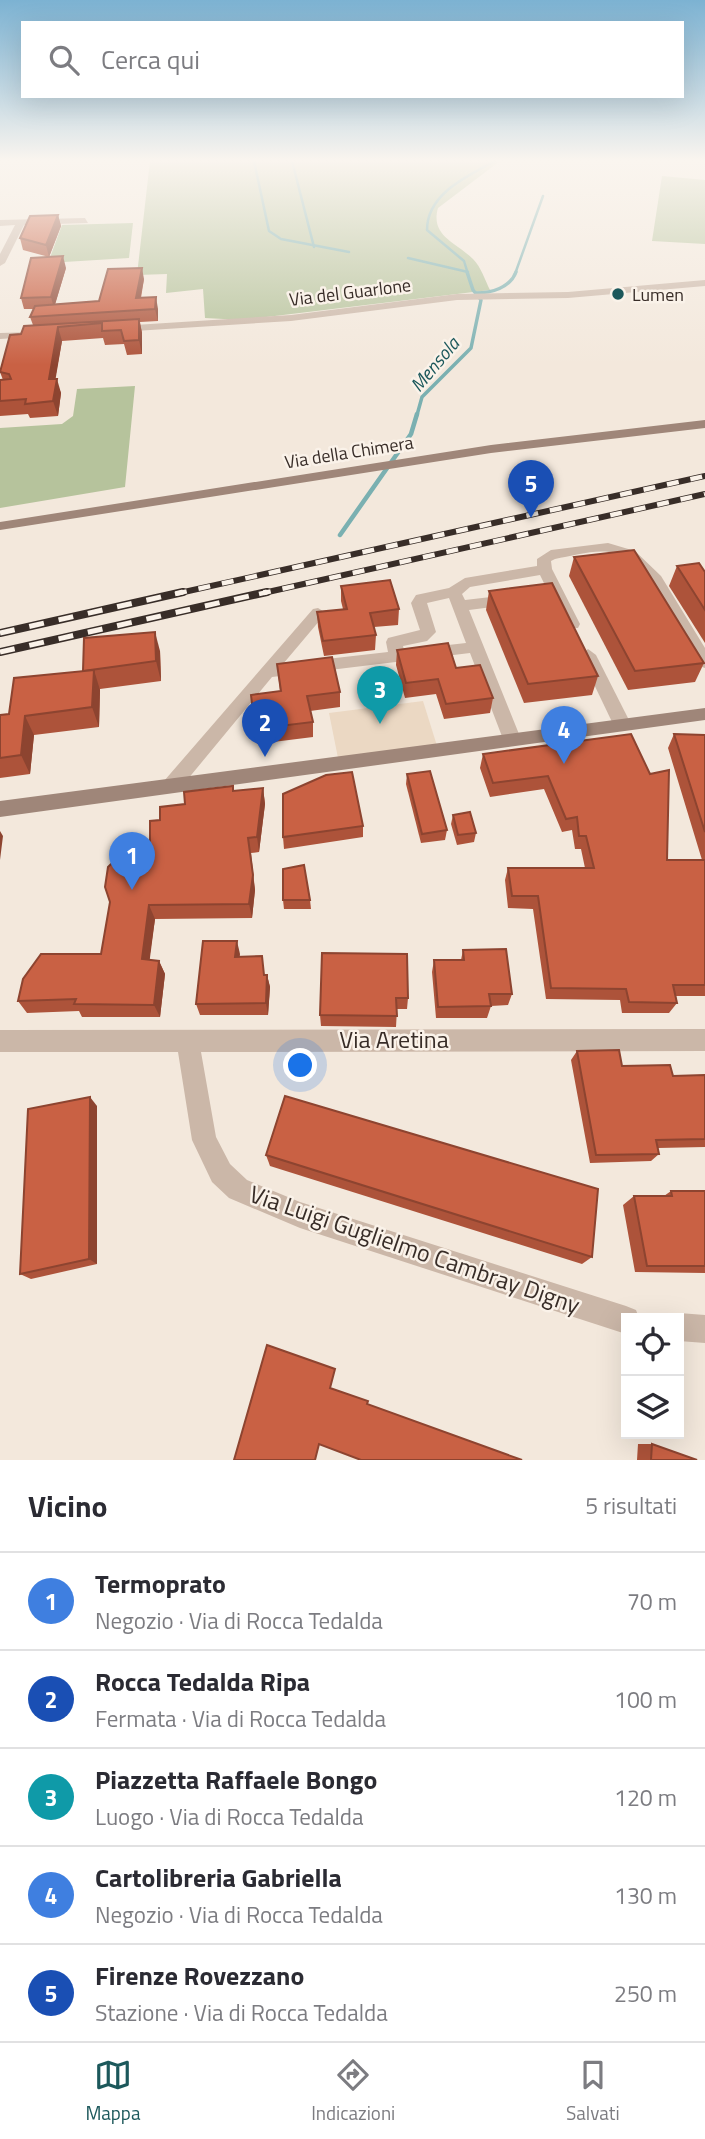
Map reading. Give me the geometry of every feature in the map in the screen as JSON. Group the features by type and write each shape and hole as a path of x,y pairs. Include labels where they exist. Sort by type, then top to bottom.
{"street":[{"path":"0,263 17,229"},
{"name":"Via del Guarlone","path":"102,330 291,317 472,296 568,295 705,283"},
{"path":"1,338 50,333"},
{"name":"Via della Chimera","path":"0,526 491,449 705,424"},
{"path":"622,724 551,594 544,559 551,555 602,547 632,554 655,579 705,662"},
{"path":"512,739 457,599 465,583 545,569"},
{"path":"397,656 394,642 421,637 428,632 419,601 521,598"},
{"path":"171,786 318,613"},
{"path":"267,672 476,647"},
{"path":"0,809 705,714"},
{"name":"Via Luigi Guglielmo Cambray Digny","path":"191,1040 189,1060 204,1140 221,1173 238,1189 300,1214 621,1318"},
{"name":"Via Aretina","path":"0,1041 705,1040"},
{"path":"684,1327 705,1329"}],"green space":[{"path":"60,229 132,229 129,258 48,263"},
{"path":"142,229 440,229 446,238 476,262 490,290 242,320 205,318 203,289 166,293 167,274 137,275"},
{"path":"654,229 705,229 705,244 652,241"},
{"path":"135,386 125,487 0,508 0,428 62,424 73,416 77,389"}],"shaded area":[{"path":"423,701 438,749 339,763 329,713"}],"building":[{"path":"24,229 52,229 46,245 20,238"},
{"path":"63,256 51,297 21,298 31,258"},
{"path":"142,268 136,298 156,297 155,309 30,317 35,306 99,301 108,269"},
{"path":"139,319 139,340 124,341 121,330 102,331 102,323 58,327 49,379 57,379 53,401 25,404 26,399 0,401 0,380 11,379 9,374 0,372 10,335 21,334 24,326"},
{"path":"634,550 704,663 635,671 574,557"},
{"path":"699,563 705,572 705,610 677,566"},
{"path":"390,580 399,609 370,613 376,635 323,641 317,612 347,609 341,586"},
{"path":"552,583 598,676 528,684 489,591"},
{"path":"155,632 156,661 83,671 84,638"},
{"path":"448,643 456,668 480,665 493,698 446,704 438,679 406,683 397,650"},
{"path":"332,657 340,692 307,696 313,722 255,729 251,695 281,691 277,664"},
{"path":"94,670 92,707 25,716 21,755 0,758 0,715 9,714 14,678"},
{"path":"631,734 650,774 669,770 667,860 705,860 705,985 673,985 677,1003 629,1002 626,989 551,988 538,896 512,896 508,868 594,868 586,836 579,836 577,817 566,819 548,776 493,783 483,754"},
{"path":"674,734 705,735 705,832"},
{"path":"430,771 447,830 422,834 407,774"},
{"path":"352,772 363,826 283,837 283,794 326,775"},
{"path":"233,786 233,791 263,788 257,837 248,838 253,875 249,904 149,905 142,959 159,961 154,1005 74,1004 76,999 18,1001 23,979 41,954 101,954 110,902 105,887 108,867 134,842 150,841 150,821 160,820 160,807 185,804 184,792"},
{"path":"470,812 476,833 458,835 453,815"},
{"path":"304,865 310,900 283,900 283,869"},
{"path":"203,941 237,941 235,957 262,956 264,975 267,975 266,1003 196,1004"},
{"path":"506,949 512,994 489,994 491,1006 438,1007 434,960 464,960 463,950"},
{"path":"322,953 407,954 408,998 396,998 397,1016 320,1015"},
{"path":"619,1050 622,1066 670,1065 673,1076 705,1075 705,1139 656,1140 659,1154 596,1155 577,1051"},
{"path":"285,1096 598,1189 592,1257 266,1155"},
{"path":"90,1097 89,1259 20,1274 28,1109"},
{"path":"671,1191 705,1191 705,1266 647,1266 634,1196 672,1196"},
{"path":"267,1345 335,1369 330,1388 522,1460 361,1460 319,1444 315,1460 234,1460"},
{"path":"652,1444 697,1460 651,1460"}],"waterway":[{"path":"269,229 281,239 314,245"},
{"path":"309,229 314,245"},
{"name":"Mensola","path":"427,229 464,261 467,272"},
{"path":"515,273 531,229"},
{"path":"314,245 349,252"},
{"path":"408,258 467,272"},
{"name":"Mensola","path":"417,415 422,397 471,348 481,300 473,290 467,272"},
{"path":"476,293 499,288 509,282 515,273"},
{"name":"Mensola","path":"340,535 411,434 417,414"}],"railway":[{"path":"175,594 705,476"},
{"path":"259,594 705,494"},
{"path":"0,633 183,592"},
{"path":"0,652 267,592"}],"place":[{"name":"Lumen","path":"618,294"},
{"name":"Firenze Rovezzano","path":"531,518"},
{"name":"Piazzetta Raffaele Bongo","path":"380,724"},
{"name":"Rocca Tedalda Ripa","path":"265,757"},
{"name":"Cartolibreria Gabriella","path":"564,764"},
{"name":"Termoprato","path":"132,890"}]}
